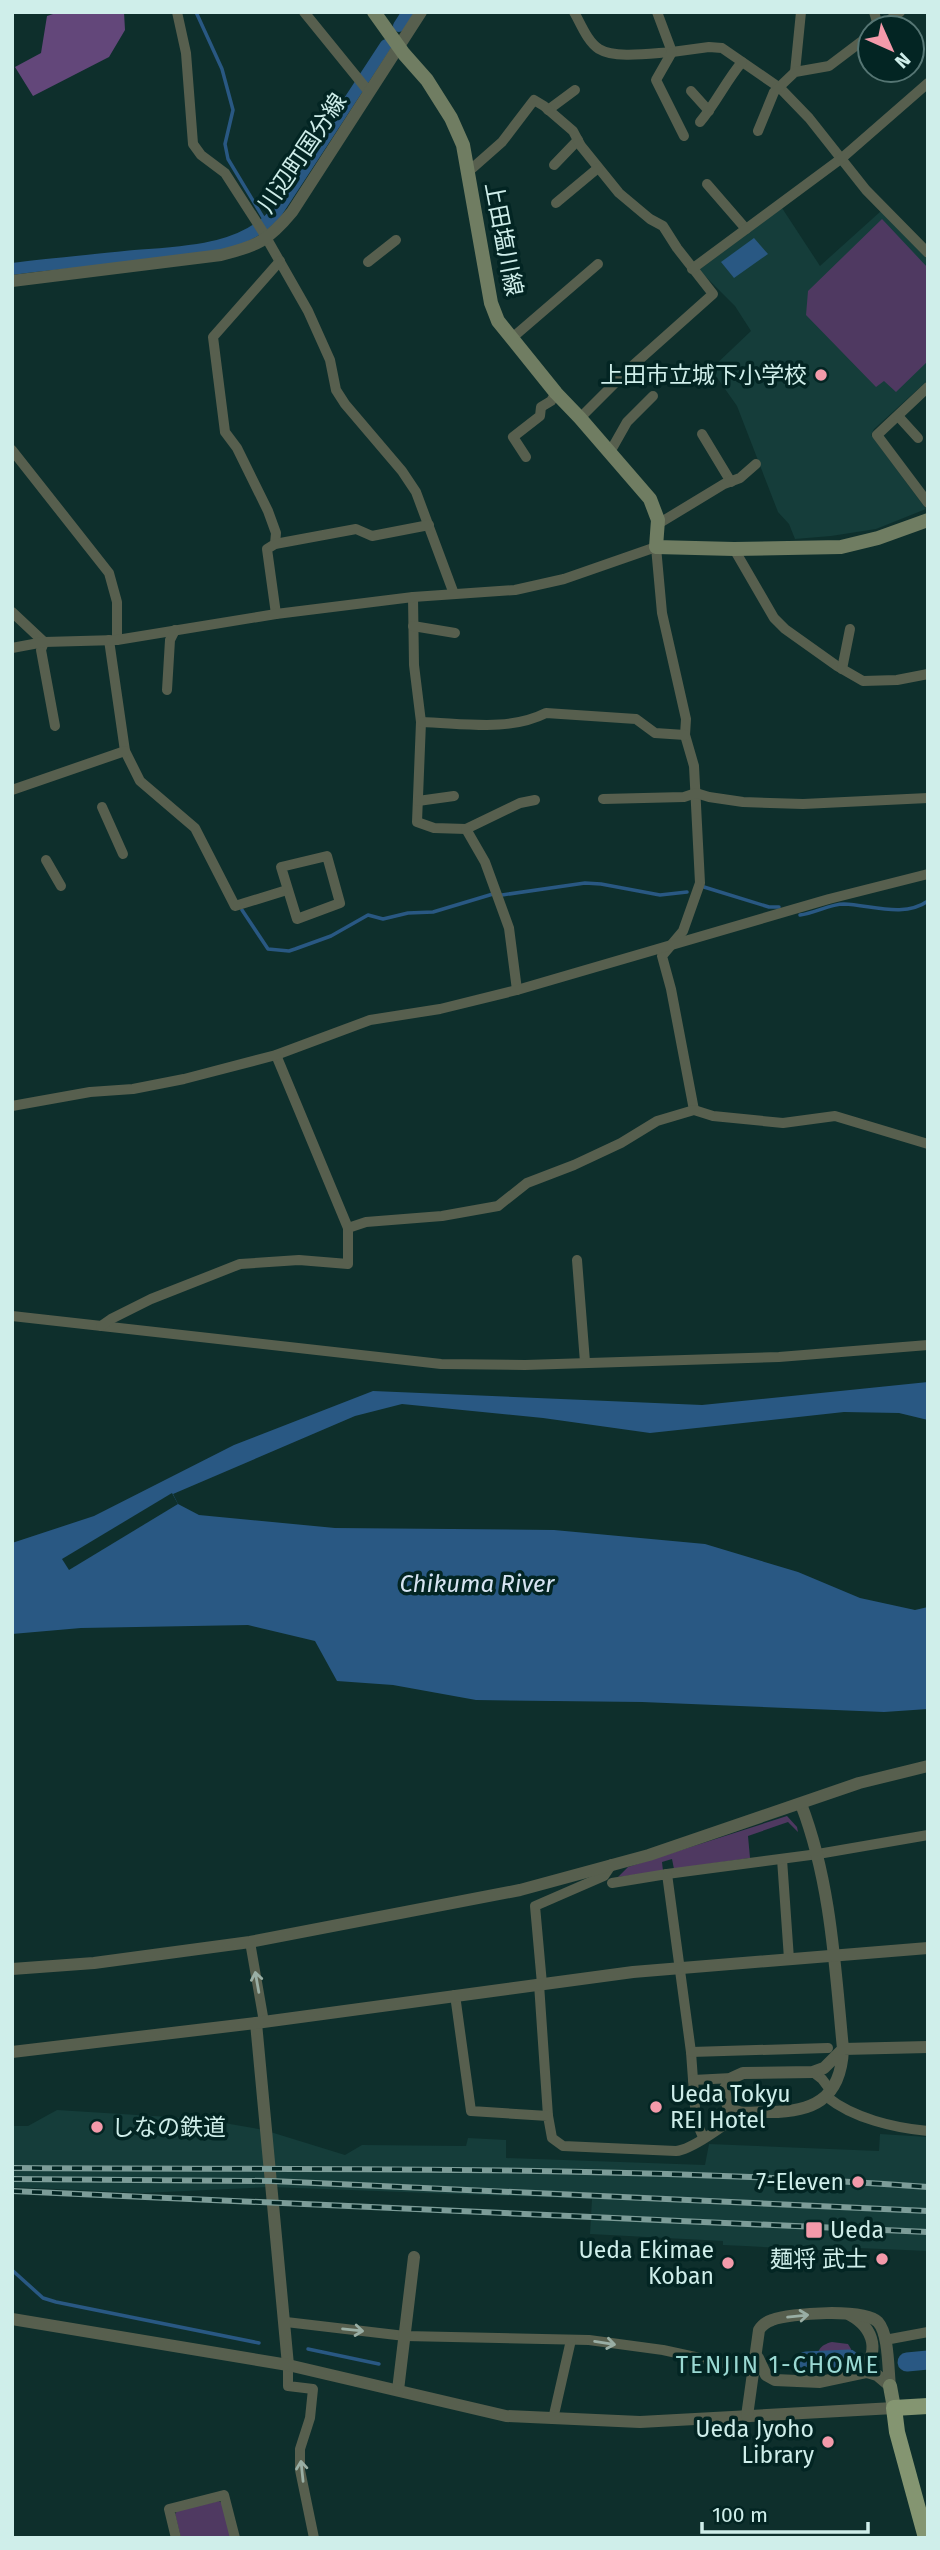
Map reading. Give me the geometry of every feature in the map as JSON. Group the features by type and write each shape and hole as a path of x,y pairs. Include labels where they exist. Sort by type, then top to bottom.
{"main road":[{"name":"上田塩川線","path":"374,12 426,80 451,118 463,145 491,303 498,321 556,393 650,499 655,507 658,524 656,547"},
{"path":"656,547 841,547 878,538 928,520"},
{"path":"890,2386 897,2432 926,2538"},
{"path":"894,2408 928,2406"}],"street":[{"path":"177,12 186,54 192,144 201,155 225,173 263,232 307,311 330,360 337,390 416,492 454,594"},
{"path":"304,12 369,92"},
{"name":"川辺町国分線","path":"12,281 221,255 245,249 263,232 292,212 421,12"},
{"path":"573,12 589,38 600,49 613,54 722,48 779,88 842,158 866,190 928,253"},
{"path":"657,12 672,52"},
{"path":"758,131 774,92 794,72 801,12"},
{"path":"794,72 829,66 856,46"},
{"path":"672,52 656,80 684,136"},
{"path":"700,122 725,82 742,62"},
{"path":"692,269 842,158 928,83"},
{"path":"548,110 575,90"},
{"path":"691,91 709,111"},
{"path":"468,172 502,142 534,100 573,131 619,193 634,207 663,226 692,269 713,294 630,368 580,418"},
{"path":"554,164 578,140"},
{"path":"556,203 598,167"},
{"path":"707,184 746,229"},
{"path":"369,262 397,240"},
{"path":"275,544 276,533 268,511 237,448 225,432 213,337 280,261"},
{"path":"512,338 598,264"},
{"path":"928,387 877,435 928,503"},
{"path":"526,457 513,437 540,416 541,407 551,401 556,393"},
{"path":"610,452 627,422 653,396"},
{"path":"898,415 918,438"},
{"path":"702,434 731,482"},
{"path":"12,450 108,573 117,602 113,640 125,751 141,781 195,828 235,906 287,890"},
{"path":"658,524 740,478 756,464"},
{"path":"276,614 267,549 275,544 356,529 372,537 429,526"},
{"path":"12,648 44,642 113,640 276,614 413,597 514,590 564,579 656,547 662,613 686,719 685,735 694,766 696,793 700,883 682,931 663,956 694,1110"},
{"path":"734,548 774,618 785,629 842,669 863,681 897,680 928,674"},
{"path":"413,597 414,666 421,722 417,822 434,828 466,830 520,803 535,800"},
{"path":"12,612 44,642"},
{"path":"414,626 455,633"},
{"path":"842,669 850,629"},
{"path":"167,690 170,640 174,630"},
{"path":"44,642 41,650 55,726"},
{"path":"421,722 511,725 547,713 636,719 655,733 685,735"},
{"path":"12,790 125,751"},
{"path":"603,799 684,797 696,793 743,802 803,804 928,798"},
{"path":"418,801 454,796"},
{"path":"102,807 123,854"},
{"path":"466,830 485,862 509,928 516,990"},
{"path":"327,856 340,903 297,919 287,890 282,867 327,856"},
{"path":"46,860 61,886"},
{"path":"12,1106 184,1079 276,1055 370,1020 440,1009 516,990 829,899 928,874"},
{"path":"101,1326 151,1299 240,1264 299,1260 348,1264 348,1228 276,1055"},
{"path":"348,1228 366,1222 442,1216 498,1206 527,1183 621,1143 657,1121 694,1110 713,1116 783,1123 835,1116 928,1144"},
{"path":"577,1260 585,1362"},
{"path":"12,1316 441,1364 779,1357 928,1345"},
{"path":"12,1969 94,1963 250,1942 520,1890 649,1855 859,1783 928,1766"},
{"path":"732,2078 724,2090 725,2101 732,2110 739,2113 796,2111 808,2108 829,2094 840,2072 843,2049 834,1955 818,1854 801,1804"},
{"path":"612,1883 818,1854 928,1835"},
{"path":"782,1858 789,1959"},
{"path":"612,1864 604,1876 535,1906 548,2116 552,2138 563,2146 685,2150 726,2125 739,2113"},
{"path":"667,1874 691,2052 696,2121 703,2137"},
{"path":"250,1942 260,2022 286,2322 288,2386 313,2389 310,2418 300,2449 300,2470 314,2538"},
{"path":"12,2052 680,1967 928,1948"},
{"path":"455,1996 471,2111 548,2116"},
{"path":"693,2080 732,2078 743,2073 813,2072 824,2068 843,2049 928,2047"},
{"path":"691,2052 828,2048"},
{"path":"775,2050 775,2073"},
{"path":"813,2072 822,2079 836,2104 889,2125 928,2131"},
{"path":"398,2389 414,2257"},
{"path":"844,2313 862,2322 872,2339 871,2357 858,2372"},
{"path":"747,2416 759,2330 768,2321 782,2318 844,2313 863,2314 874,2319 883,2329 890,2386"},
{"path":"12,2319 288,2365 506,2416 640,2422 894,2408"},
{"path":"286,2322 405,2336 571,2340 663,2350 755,2370"},
{"path":"885,2340 928,2332"},
{"path":"553,2419 571,2340"},
{"path":"757,2354 762,2370 768,2377 814,2383 835,2380 858,2372 882,2371 887,2362"},
{"path":"874,2373 890,2386"},
{"path":"749,2398 760,2384 775,2380"},
{"path":"176,2538 169,2509 224,2495 235,2538"}],"shaded area":[{"path":"59,12 124,12 125,30 109,57 33,96 15,67 41,53 47,16"},
{"name":"上田市立城下小学校","path":"782,208 820,266 881,211 928,260 928,380 874,429 871,435 926,509 876,529 795,539 789,524 778,512 737,406 711,369 751,331 735,306 699,270"},
{"path":"882,219 928,268 928,361 896,392 884,381 876,387 806,315 808,291"},
{"path":"787,1816 798,1832 788,1822 748,1836 750,1858 674,1869 672,1859 662,1862 663,1871 618,1877 628,1867"},
{"path":"57,2110 201,2119 264,2130 345,2155 362,2145 466,2146 468,2138 506,2140 506,2158 705,2165 709,2144 879,2151 880,2134 928,2137 928,2251 859,2248 858,2252 590,2234 592,2199 270,2187 142,2193 12,2187 12,2126 28,2126"},
{"path":"832,2342 848,2344 851,2349 847,2360 834,2369 816,2366 819,2350"},
{"path":"219,2501 223,2504 231,2538 181,2538 175,2514 178,2510"}],"water":[{"path":"754,238 768,254 734,278 721,262"},
{"name":"Chikuma River","path":"928,1382 928,1420 899,1413 844,1412 650,1433 543,1418 402,1404 355,1416 173,1494 178,1504 199,1515 335,1528 554,1530 705,1544 798,1572 860,1598 915,1610 928,1607 928,1709 884,1712 642,1702 476,1700 393,1685 337,1681 315,1641 248,1625 81,1628 12,1634 12,1543 94,1516 234,1445 373,1391 702,1405"}],"pier":[{"path":"172,1493 178,1504 69,1570 62,1559"}],"waterway":[{"path":"196,12 222,69 233,110 225,144 228,159 267,224"},
{"path":"399,26 408,12"},
{"path":"12,269 186,252 226,244 261,226 276,213 386,45"},
{"path":"502,895 585,883 660,895 687,892"},
{"path":"704,887 769,907 779,907"},
{"path":"242,910 268,949 289,951 331,936 368,915 383,919 408,913 433,912 493,894"},
{"path":"800,915 839,904 898,910 909,909 928,901"},
{"path":"12,2270 43,2298 56,2302 259,2343"},
{"path":"308,2349 379,2364"},
{"path":"806,2361 849,2359"},
{"path":"907,2362 928,2360"}],"railway":[{"path":"12,2168 585,2172 928,2187"},
{"path":"12,2179 272,2181 928,2211"},
{"path":"12,2191 928,2232"}],"place":[{"name":"上田市立城下小学校","path":"821,375"},
{"name":"Ueda Tokyu REI Hotel","path":"656,2107"},
{"name":"しなの鉄道","path":"97,2127"},
{"name":"7-Eleven","path":"858,2182"},
{"name":"Ueda","path":"814,2230"},
{"name":"麺将 武士","path":"882,2259"},
{"name":"Ueda Ekimae Koban","path":"728,2263"},
{"name":"Ueda Jyoho Library","path":"828,2442"}],"district":[{"name":"TENJIN 1-CHOME","path":"778,2365"}]}
